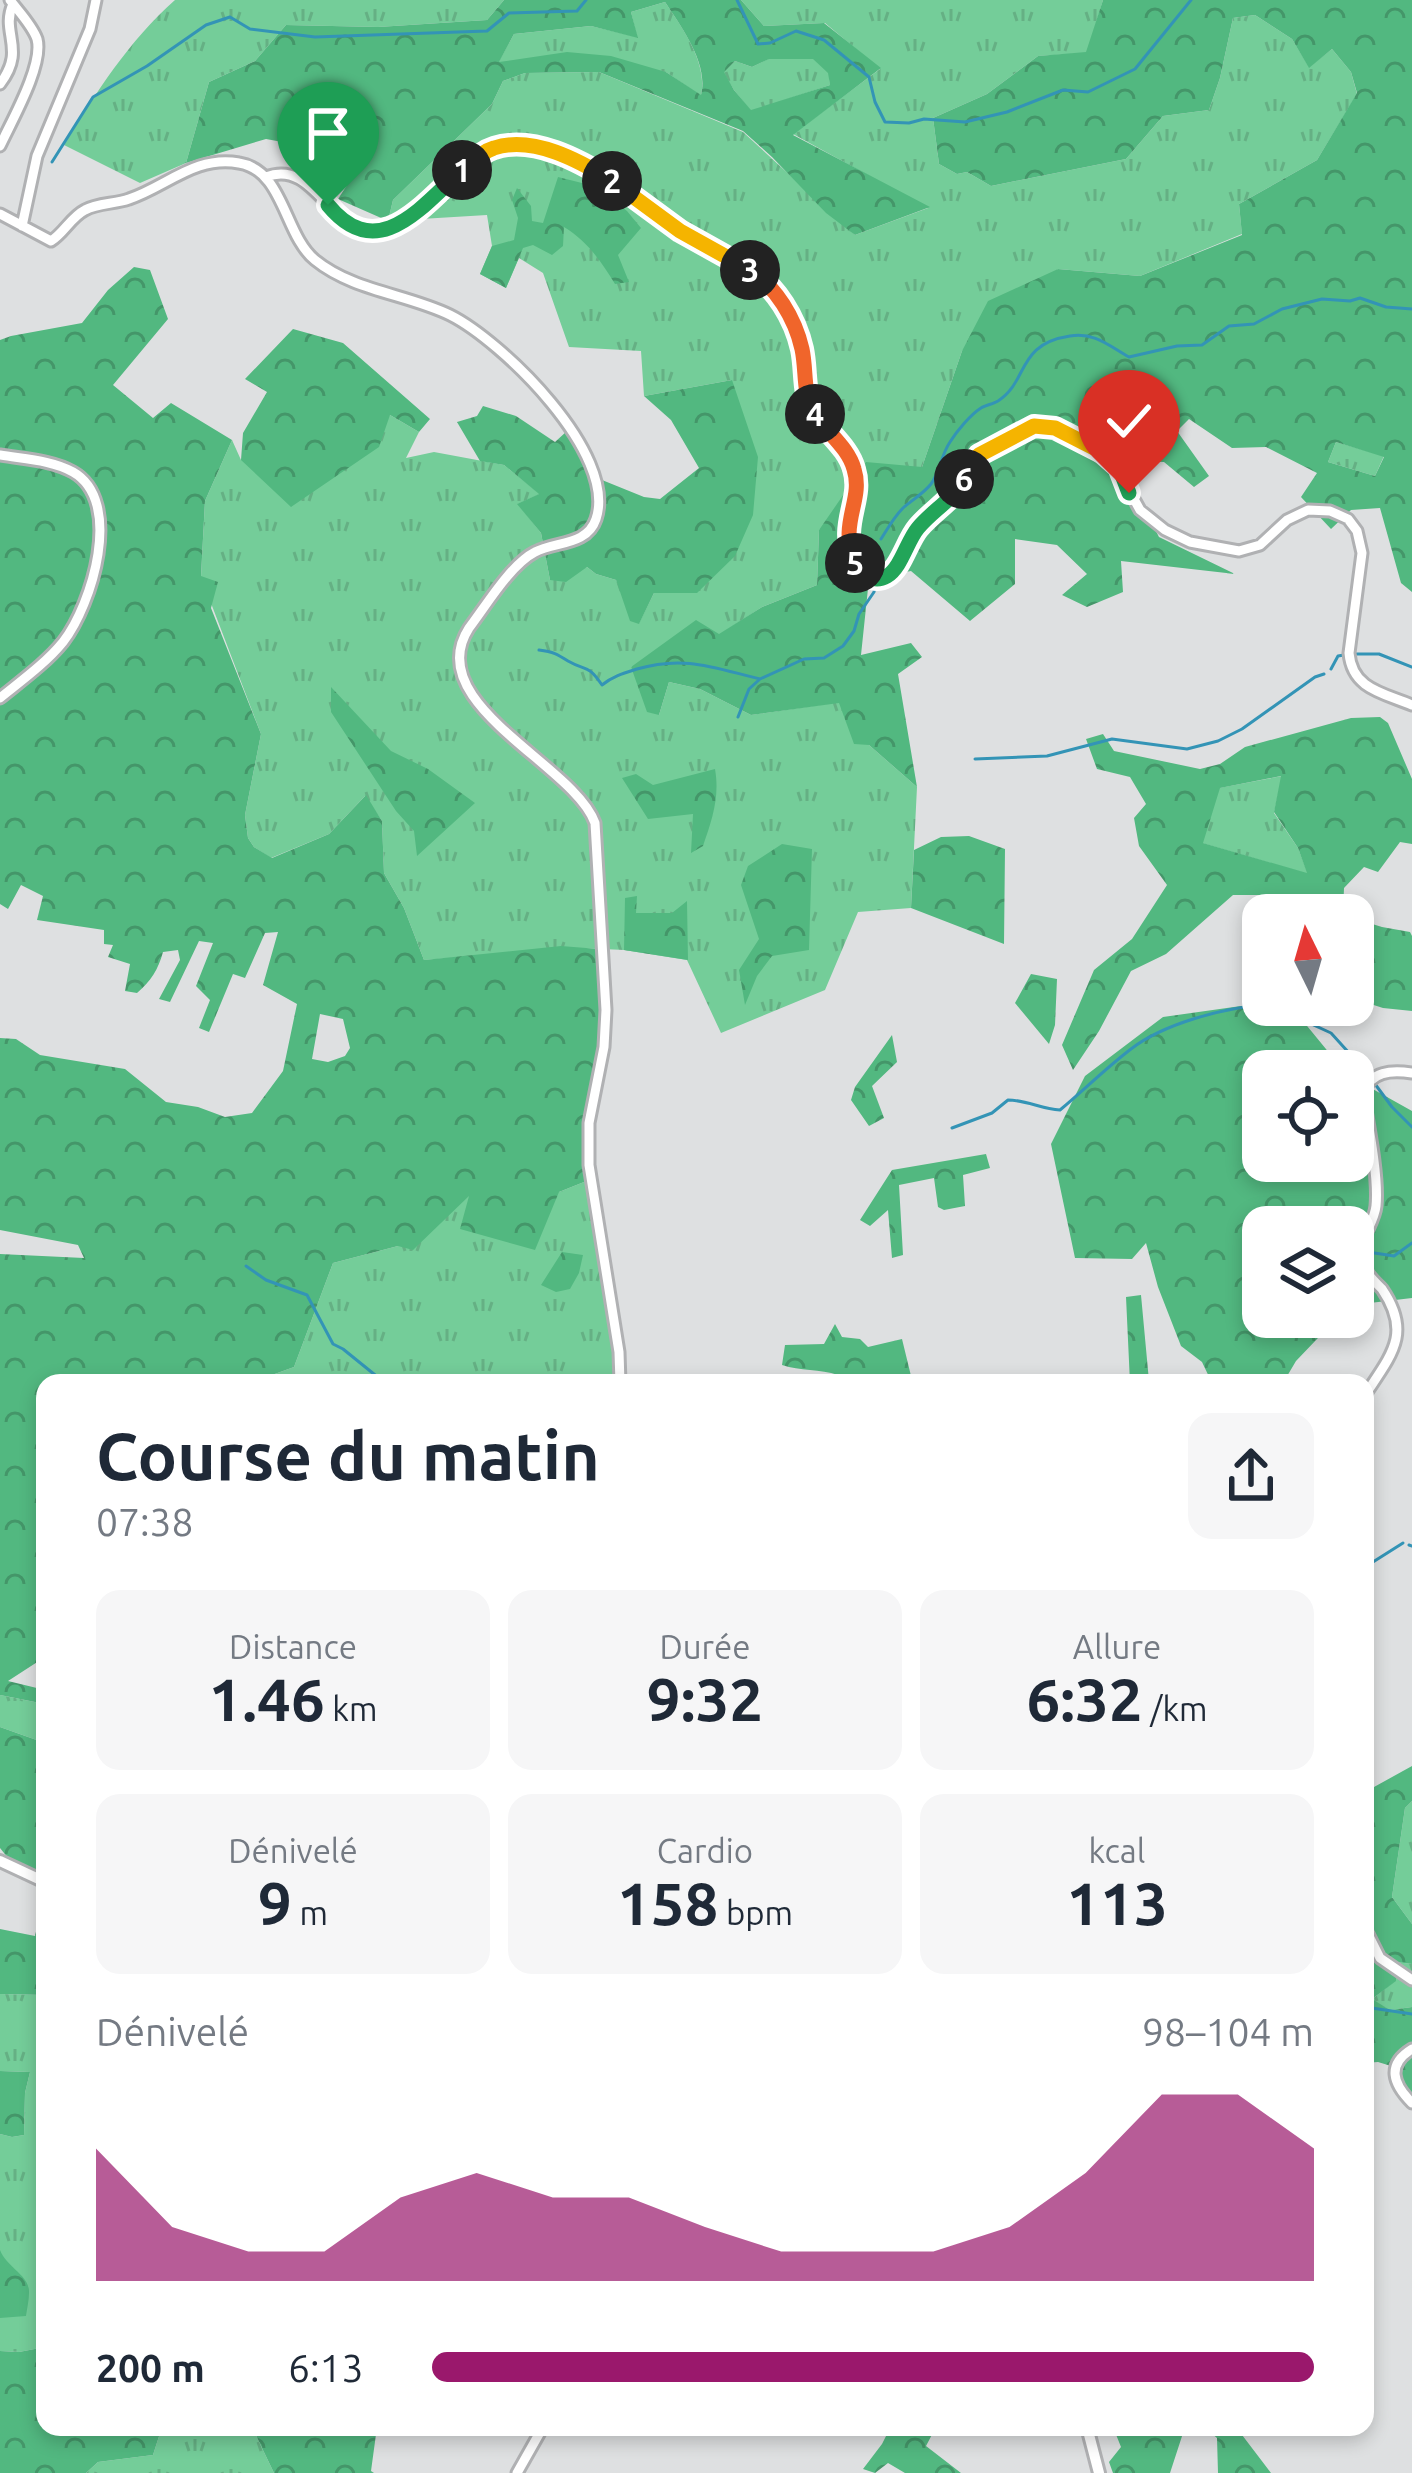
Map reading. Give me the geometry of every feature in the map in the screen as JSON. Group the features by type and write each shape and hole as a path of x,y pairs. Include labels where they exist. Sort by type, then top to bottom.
{"main road":[{"path":"2,1861 36,1878"},
{"path":"1089,2436 1099,2473"}],"street":[{"path":"22,226 37,156 90,29 96,0"},
{"path":"0,84 12,62 4,30 11,2 31,28 38,50 0,146"},
{"path":"266,177 281,173 306,183 338,216 368,231 399,226 492,148 531,147 576,161 773,288 801,346 807,401 855,470 856,494 847,531 854,562 866,576 881,578 892,572 917,529 957,493 979,455 1034,426 1055,428 1111,458 1141,510 1165,530 1190,542 1240,551 1260,545 1288,520 1308,510 1330,511 1348,519 1357,531 1362,554 1348,653 1351,669 1368,687 1412,706"},
{"path":"0,214 51,241 85,210 132,198 169,178 218,163 251,166 266,177 299,241 315,260 363,285 422,302 482,334 573,428 592,469 596,520 572,542 526,557 463,638 458,658 470,691 507,736 585,802 595,823 606,1010 589,1165 620,1374"},
{"path":"0,455 72,472 87,484 101,512 87,601 64,641 0,698"},
{"path":"1374,1381 1397,1345 1403,1322 1397,1305 1367,1274 1362,1260 1377,1199 1365,1088 1376,1075 1412,1073"},
{"path":"1374,1946 1380,1958 1412,1980"},
{"path":"1412,2048 1399,2060 1395,2079 1412,2103"},
{"path":"517,2473 539,2436"}],"green space":[{"path":"175,0 504,0 487,20 378,27 286,25 255,61 209,82 186,163 140,183 64,145 114,68"},
{"path":"504,0 741,0 764,26 824,23 881,68 793,135 930,207 855,235 826,213 743,131 599,72 525,73 503,81 492,104 393,200 388,221 338,199 357,170 315,148 266,139 186,163 209,82 255,61 286,25 378,27 487,20","holes":["665,2 698,59 701,95 666,72 611,56 567,52 499,62 514,34 591,26 638,38 631,12","769,59 813,59 828,73 830,85 751,110 724,72 735,61 752,67"]},
{"path":"741,0 1103,0 1087,53 1038,56 987,94 933,118 939,164 991,186 1126,159 1163,116 1209,110 1233,18 1255,15 1292,39 1309,67 1332,49 1351,72 1357,94 1317,160 1239,204 1242,234 1140,276 1058,269 962,351 922,467 819,530 817,585 762,607 719,635 631,667 659,715 669,682 700,689 751,715 840,702 869,745 917,787 911,908 858,912 825,990 721,1033 687,960 581,948 424,960 384,873 382,821 365,796 329,834 271,858 254,847 245,815 261,734 201,577 205,501 232,440 241,460 390,415 419,432 406,458 434,452 504,465 540,494 518,504 541,533 550,580 587,567 616,580 639,623 732,380 644,396 641,351 569,347 543,273 519,258 506,288 480,274 492,246 487,215 388,221 393,200 492,104 503,81 525,73 599,72 743,132 855,235 928,208 793,134 880,69 825,23 764,26"},
{"path":"1103,0 1412,0 1412,592 1401,583 1380,508 1351,510 1331,529 1301,497 1317,473 1266,447 1232,448 1189,419 1177,431 1209,476 1194,487 1164,462 1138,461 1127,474 1159,537 1235,574 1121,561 1123,592 1087,607 1062,595 1087,574 1057,545 1015,539 1015,584 970,621 911,571 869,579 861,655 911,643 922,657 898,674 917,787 869,745 854,744 839,703 751,715 700,689 669,682 659,715 647,712 631,667 696,620 719,634 762,607 817,585 819,530 866,462 922,467 962,351 988,301 1058,269 1140,276 1242,235 1239,204 1317,160 1357,93 1351,72 1332,49 1309,68 1292,39 1255,15 1233,18 1209,110 1163,116 1126,159 991,186 939,164 933,118 987,94 1038,56 1086,52","holes":["1336,442 1384,457 1375,476 1328,462"]},
{"path":"665,2 697,59 701,96 666,72 498,63 514,34 591,26 637,37 631,12"},
{"path":"768,59 814,59 829,73 830,85 751,111 723,72 735,61 752,67"},
{"path":"558,177 598,187 641,228 618,255 629,282 615,284 593,252 564,227 563,246 552,255 533,245 523,248 506,288 480,274 492,246 514,240 518,218 512,200 517,188 531,206 532,221 543,223"},
{"path":"134,267 150,270 168,319 113,385 153,418 171,403 232,440 205,501 201,576 218,582 211,608 261,734 245,815 254,847 272,858 329,834 366,795 382,821 384,873 424,960 561,946 599,949 602,1004 589,1180 559,1192 535,1250 460,1229 469,1196 413,1250 398,1246 333,1263 294,1367 275,1374 36,1374 36,1663 8,1681 36,1688 36,1702 0,1695 0,1254 84,1258 78,1245 0,1230 0,1038 16,1039 40,1055 125,1069 166,1102 225,1117 252,1113 283,1071 297,1004 263,985 278,932 265,933 245,978 233,974 209,1032 199,1028 210,1000 196,986 213,943 199,941 170,1002 159,999 180,960 178,950 163,952 153,975 137,993 125,991 130,964 108,957 113,945 104,944 104,930 37,920 43,896 21,885 8,909 0,904 0,340 82,323","holes":["320,1014 343,1019 350,1048 345,1056 328,1062 312,1059"]},
{"path":"293,329 343,343 430,419 419,432 390,415 379,447 291,507 241,460 243,433 267,392 245,379"},
{"path":"732,380 758,457 753,515 735,556 697,593 654,593 639,624 630,621 616,580 587,567 566,582 550,580 541,533 517,504 539,494 504,465 480,461 457,422 477,416 483,406 516,416 555,442 567,431 602,480 660,499 699,468 671,420 644,396"},
{"path":"1336,442 1384,456 1375,476 1328,462"},
{"path":"331,687 391,751 428,769 475,803 417,856 414,831 331,712"},
{"path":"1380,717 1388,723 1412,779 1412,844 1400,842 1378,872 1364,867 1344,894 1233,895 1166,954 1131,971 1073,1070 1062,1045 1094,970 1132,939 1167,885 1139,846 1134,818 1146,804 1130,777 1097,769 1086,739 1103,734 1114,751 1200,769 1220,764 1245,747 1351,718","holes":["1281,776 1274,812 1298,848 1307,873 1203,843 1220,788"]},
{"path":"715,769 712,818 703,846 691,853 693,814 648,819 622,778 636,774 653,785"},
{"path":"1282,776 1274,813 1298,848 1308,874 1202,843 1219,788"},
{"path":"969,836 1005,849 1004,944 911,908 914,850 941,837"},
{"path":"782,844 812,849 809,950 772,956 745,1005 739,970 759,939 741,885 748,866"},
{"path":"637,896 636,913 672,913 687,901 688,960 624,950 625,898"},
{"path":"1374,925 1412,936 1412,1011 1374,1005"},
{"path":"1031,974 1057,979 1055,1025 1049,1044 1015,1003"},
{"path":"1242,1006 1242,1026 1307,1026 1327,1050 1242,1050 1242,1182 1374,1182 1374,1090 1412,1111 1412,1298 1374,1303 1374,1206 1242,1206 1242,1338 1318,1338 1288,1374 1208,1374 1202,1362 1181,1346 1146,1243 1132,1259 1075,1258 1051,1144 1085,1076 1163,1017"},
{"path":"892,1035 897,1062 872,1086 884,1118 869,1126 851,1100"},
{"path":"986,1154 990,1168 963,1175 965,1206 938,1207 934,1178 899,1185 903,1255 892,1258 888,1210 870,1226 860,1220 892,1170"},
{"path":"589,1180 617,1374 275,1374 294,1367 333,1263 398,1246 470,1194 559,1192"},
{"path":"562,1252 583,1255 570,1289 556,1292 541,1285"},
{"path":"1141,1295 1148,1374 1130,1374 1126,1297"},
{"path":"835,1324 842,1337 860,1339 868,1347 902,1339 911,1374 832,1374 782,1365 785,1345 824,1344"},
{"path":"0,1695 36,1702 36,1740 0,1727"},
{"path":"0,1727 36,1740 36,1871 8,1858 0,1848"},
{"path":"1412,1766 1412,1801 1405,1808 1392,1897 1412,1924 1412,1964 1396,1962 1396,1981 1374,1998 1374,1787"},
{"path":"1412,1801 1412,1924 1392,1897 1405,1808"},
{"path":"0,1929 35,1936 36,1932 36,1995 0,1994"},
{"path":"1396,1962 1412,1964 1412,2007 1390,2010 1374,2002 1396,1980"},
{"path":"0,1994 36,1995 36,2349 19,2352 0,2351 0,2134 24,2135 30,2072 0,2071"},
{"path":"1374,2000 1390,2010 1412,2007 1412,2094 1391,2066 1374,2062"},
{"path":"0,2071 30,2072 24,2135 0,2134"},
{"path":"0,2250 28,2287 26,2316 0,2318"},
{"path":"36,2349 36,2436 159,2436 153,2455 98,2462 86,2473 0,2473 0,2351"},
{"path":"159,2436 256,2436 274,2473 86,2473 98,2462 153,2455"},
{"path":"256,2436 376,2436 374,2473 274,2473"},
{"path":"886,2436 931,2436 926,2446 961,2473 905,2473 888,2463 875,2473 863,2469"},
{"path":"1117,2436 1182,2436 1170,2473 1113,2473 1109,2462 1121,2447"},
{"path":"1243,2436 1271,2473 1218,2473 1217,2438"}],"waterway":[{"path":"52,162 93,97 206,25 230,17 250,29 315,37 487,31 509,13 577,11 586,0"},
{"path":"737,0 758,44 796,31 824,40 869,77 885,122 909,123 924,119 965,122 1063,90 1088,92 1135,69 1191,0"},
{"path":"881,539 900,511 931,484 947,447 964,424 1008,393 1032,355 1053,340 1087,336 1129,357 1202,345 1229,326 1254,324 1282,309 1322,299 1360,298 1412,309"},
{"path":"539,650 587,669 602,685 628,672 670,663 760,679 804,659 824,658 843,646 875,585"},
{"path":"1354,654 1379,654 1412,667"},
{"path":"1331,669 1338,656 1344,655"},
{"path":"975,759 1047,756 1112,739 1187,749 1242,729 1324,674"},
{"path":"738,717 749,689 760,679"},
{"path":"952,1128 992,1113 1008,1100 1060,1110 1144,1040 1176,1025 1242,1008"},
{"path":"1316,1026 1331,1033 1346,1050"},
{"path":"1375,1084 1412,1127"},
{"path":"1374,1253 1394,1256 1412,1243"},
{"path":"246,1266 266,1280 307,1295 333,1344 374,1374"},
{"path":"1374,1561 1403,1543"},
{"path":"1374,2008 1412,2014"}],"route":[{"path":"328,205 357,229 390,229 409,219 492,148 531,147 576,161 601,175 680,231 763,279 781,301 801,346 807,401 855,470 848,542 859,570 873,579 892,572 917,529 957,493 979,455 1034,426 1055,428 1111,458 1129,493"}]}
